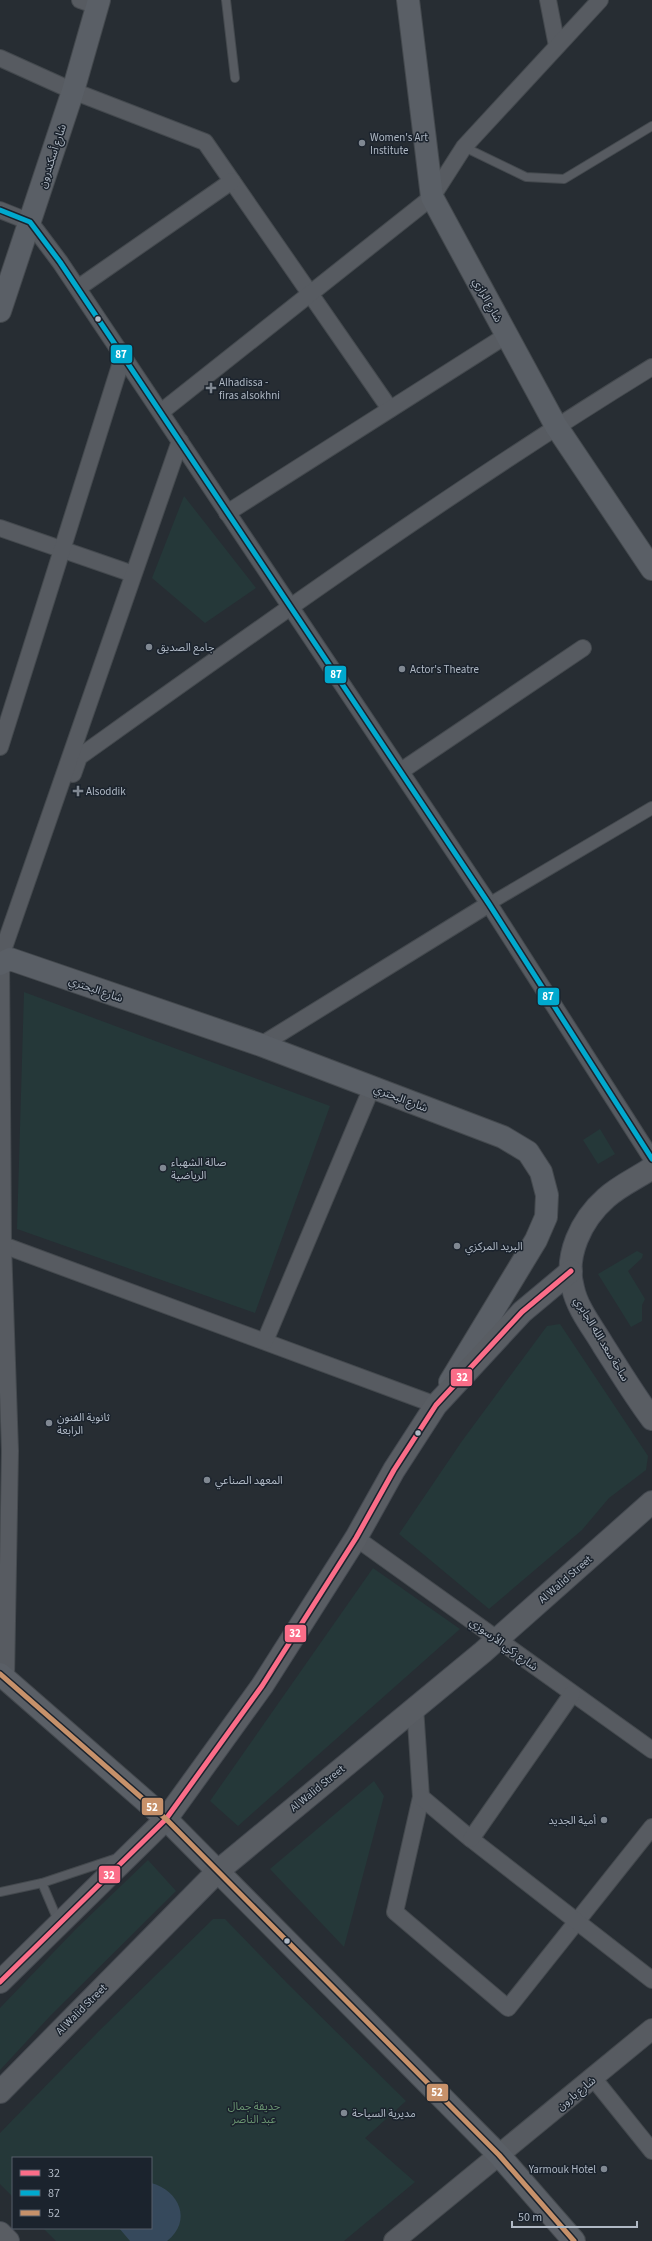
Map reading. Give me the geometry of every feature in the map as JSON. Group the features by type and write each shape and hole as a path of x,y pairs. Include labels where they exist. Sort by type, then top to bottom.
{"main road":[{"name":"شارع الرازي","path":"408,0 432,197 556,426 652,569"},
{"name":"شارع أسكندرون","path":"0,311 73,90 92,2"},
{"name":"شارع البحتري","path":"4,962 261,1045 503,1137 528,1152 541,1172 548,1195 546,1216 536,1240 436,1405"},
{"name":"ساحة سعد الله الجابري","path":"652,1168 606,1198 590,1215 579,1233 572,1250 571,1271 572,1289 580,1307 640,1404 652,1419"},
{"path":"0,1982 166,1819 262,1686 356,1538 394,1470 436,1405 522,1312 571,1271"},
{"name":"Al Walid Street","path":"0,2092 218,1871 497,1640 652,1502"},
{"path":"3,1677 166,1819 499,2155 574,2241"},
{"path":"0,2233 8,2241"}],"street":[{"path":"548,0 557,46"},
{"path":"161,412 432,197 464,147 600,0"},
{"path":"1,61 205,142 390,409"},
{"path":"78,288 232,181"},
{"path":"0,210 30,222 78,288 227,513 291,605 489,904 652,1159"},
{"path":"227,513 507,335"},
{"path":"0,747 123,356"},
{"path":"3,1677 5,1446 3,1245 4,962 79,757 291,605 556,426 652,368"},
{"path":"4,962 1,956 16,911 180,441"},
{"path":"0,528 133,574"},
{"path":"401,771 583,648"},
{"path":"261,1045 489,904 652,808"},
{"path":"265,1341 372,1087"},
{"path":"3,1245 436,1405"},
{"name":"شارع زكي الأرسوزي","path":"356,1538 652,1750"},
{"path":"471,1839 572,1694"},
{"path":"415,1707 421,1797 395,1912 508,2008 652,1827"},
{"path":"421,1797 471,1839 652,1980"},
{"name":"شارع بارون","path":"394,2241 594,2079 652,2029"},
{"path":"594,2079 652,2151"}],"lane":[{"path":"226,0 235,78"},
{"path":"464,147 526,177 564,179 652,126"},
{"path":"0,1892 42,1883 131,1854"},
{"path":"42,1883 60,1924"}],"green space":[{"path":"184,496 256,588 205,623 152,578"},
{"name":"صالة الشهباء الرياضية","path":"24,992 330,1106 255,1313 17,1229"},
{"path":"600,1129 615,1154 598,1164 583,1140"},
{"path":"637,1251 643,1254 642,1258 628,1271 645,1299 642,1305 642,1321 631,1327 598,1274"},
{"path":"560,1324 648,1456 646,1470 609,1498 582,1530 489,1609 399,1534 462,1441 547,1326"},
{"path":"373,1568 460,1629 238,1826 210,1801"},
{"path":"374,1781 384,1796 344,1947 270,1869"},
{"path":"148,1860 176,1891 51,2015 0,2070 0,2008 76,1929"},
{"name":"حديقة جمال عبد الناصر","path":"213,1919 225,1919 406,2101 365,2138 415,2182 344,2241 56,2241 44,2229 152,2229 152,2157 12,2157 12,2196 0,2184 0,2133 99,2031"}],"water":[{"path":"152,2183 169,2192 179,2207 181,2216 175,2233 167,2241 130,2241 120,2229 152,2229"}],"transit line":[{"name":"87","path":"0,210 30,222 60,262 489,904 652,1159"},
{"name":"32","path":"0,1982 166,1819 262,1686 356,1538 394,1470 436,1405 522,1312 571,1271"},
{"name":"52","path":"0,1674 166,1819 499,2155 574,2241"}],"place":[{"name":"Women's Art Institute","path":"362,143"},
{"name":"Alhadissa - firas alsokhni","path":"211,388"},
{"name":"جامع الصديق","path":"149,647"},
{"name":"Actor's Theatre","path":"402,669"},
{"name":"Alsoddik","path":"78,791"},
{"name":"صالة الشهباء الرياضية","path":"163,1168"},
{"name":"البريد المركزي","path":"457,1246"},
{"name":"ثانوية الفنون الرابعة","path":"49,1423"},
{"name":"المعهد الصناعي","path":"207,1480"},
{"name":"أمية الجديد","path":"604,1820"},
{"name":"مديرية السياحة","path":"344,2113"},
{"name":"Yarmouk Hotel","path":"604,2169"}]}
